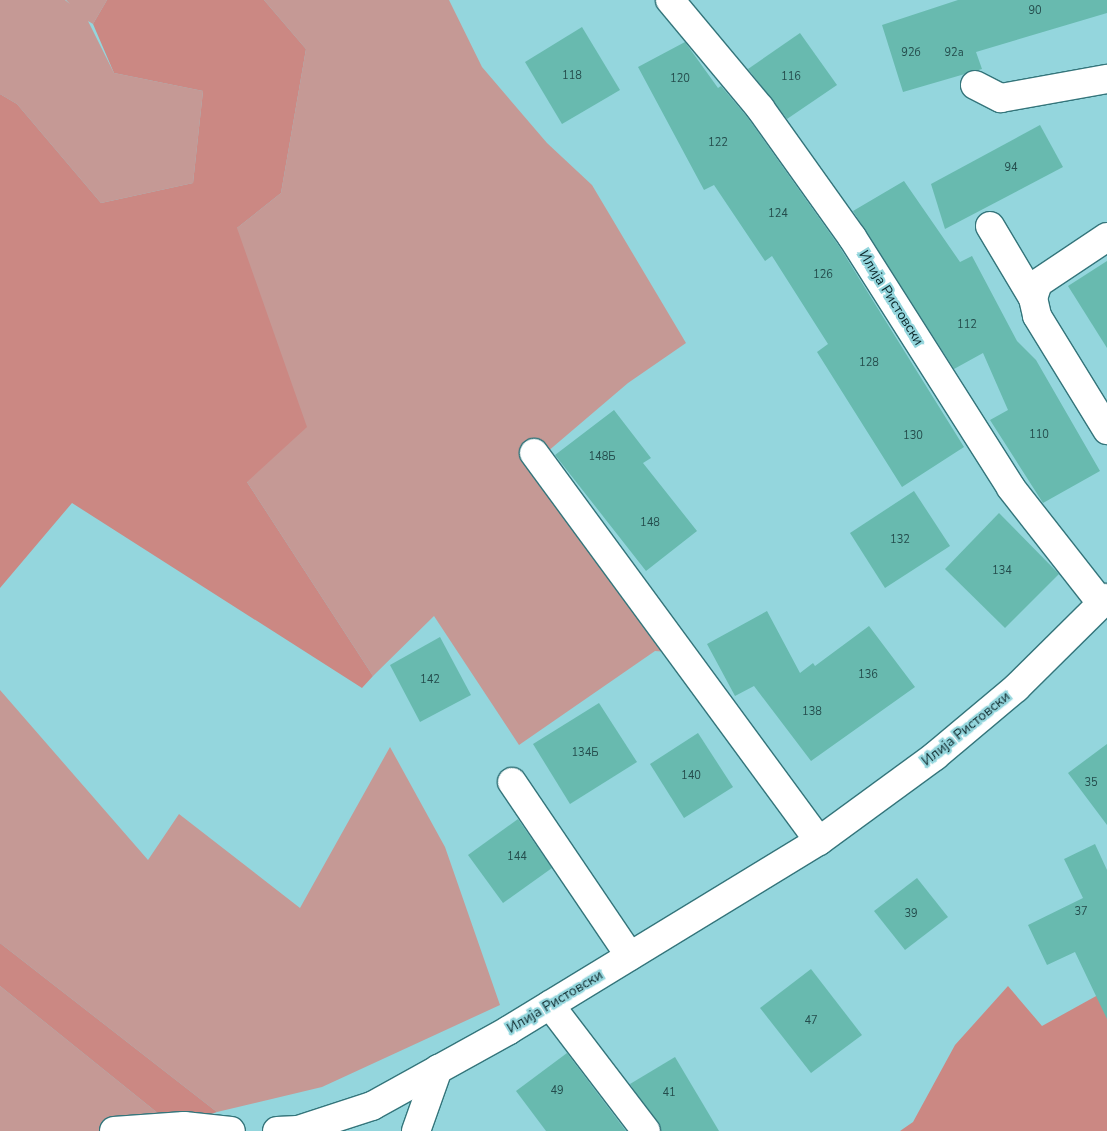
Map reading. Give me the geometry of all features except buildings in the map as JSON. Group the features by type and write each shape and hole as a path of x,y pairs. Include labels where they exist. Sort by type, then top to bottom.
{"street":[{"name":"Илија Ристовски","path":"277,1131 298,1130 372,1106 550,1005 819,841 935,756 1009,695 1104,601 1011,488 847,229 760,108 670,0"},
{"path":"975,85 1001,98 1107,79"},
{"path":"990,226 1033,298 1037,316 1107,430"},
{"path":"1033,298 1038,283 1107,237"},
{"path":"534,453 819,841"},
{"path":"512,782 630,956"},
{"path":"550,1005 646,1131"},
{"path":"416,1131 438,1069"},
{"path":"114,1131 184,1126 232,1131"}],"shaded area":[{"path":"0,0 65,0 70,4 66,0 107,0 93,24 88,21 114,73 203,91 193,183 101,203 17,104 0,94"},
{"path":"107,0 264,0 306,49 281,193 237,228 307,427 247,482 373,676 362,688 72,503 0,588 0,94 17,104 101,203 193,183 203,91 114,73 93,24"},
{"path":"264,0 449,0 482,67 547,143 592,185 686,343 628,383 540,458 681,653 655,651 519,745 434,616 373,676 247,482 237,228 281,193 306,49"},
{"path":"0,690 148,860 179,814 300,908 390,747 445,847 500,1005 322,1087 217,1112 0,943"},
{"path":"0,943 217,1112 175,1127 0,986"},
{"path":"0,986 175,1127 136,1131 0,1131"},
{"path":"1008,986 1042,1026 1107,990 1107,1131 900,1131 913,1122 955,1045"}]}
